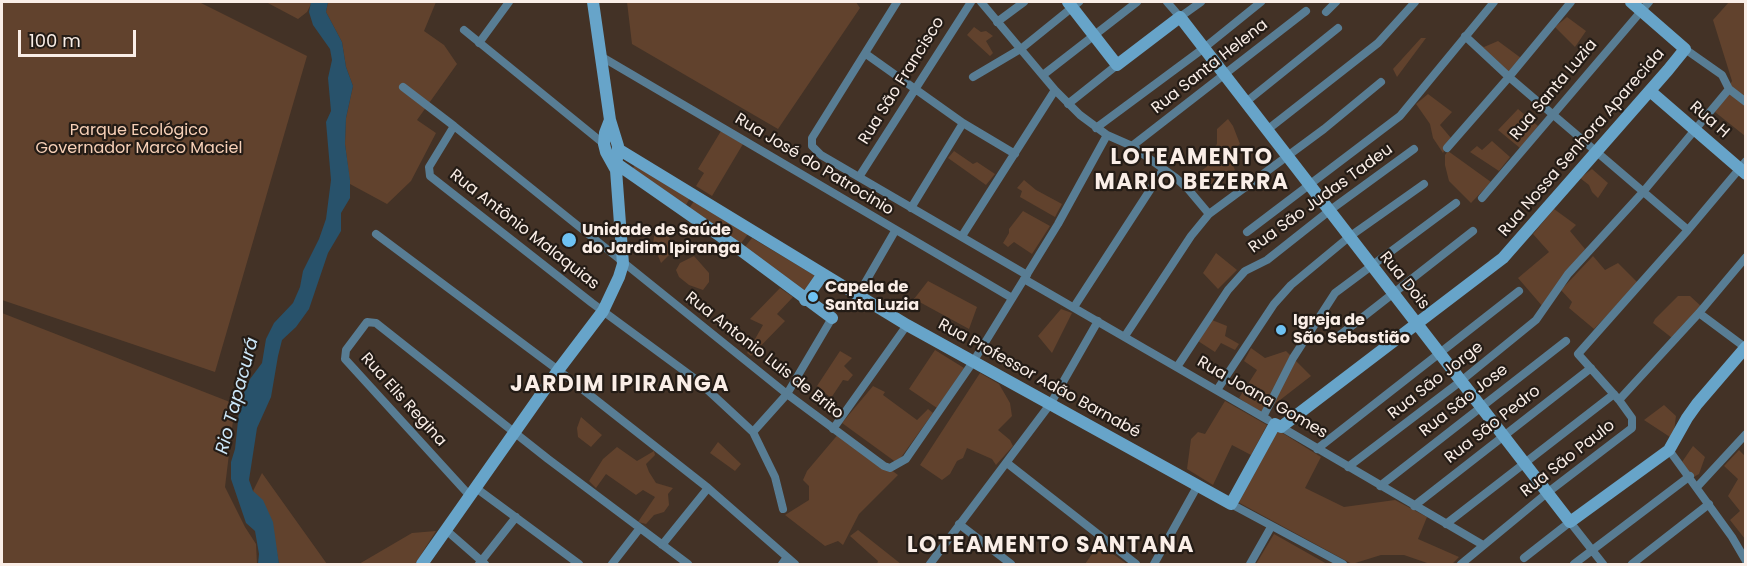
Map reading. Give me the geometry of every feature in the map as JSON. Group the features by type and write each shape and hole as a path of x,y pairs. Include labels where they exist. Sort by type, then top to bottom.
{"street":[{"path":"479,42 508,2"},
{"path":"422,564 559,369 603,311 612,295 623,264 616,167 618,149 610,120 593,2"},
{"name":"Rua Joana Gomes","path":"897,2 811,141 812,146 821,155 962,237 1074,307 1483,545"},
{"name":"Rua São Francisco","path":"859,177 971,2"},
{"path":"981,2 1068,104 1096,128 1132,146 1188,189 1209,214"},
{"path":"997,22 1024,2"},
{"path":"1043,75 1137,2"},
{"name":"Rua Dois","path":"1167,2 1603,564"},
{"path":"1068,104 1200,2"},
{"path":"1096,128 1262,2"},
{"path":"1326,12 1336,2"},
{"path":"1267,130 1378,43 1415,2"},
{"path":"1247,232 1400,116 1494,2"},
{"path":"1447,148 1571,2"},
{"name":"Rua Nossa Senhora Aparecida","path":"1417,323 1503,258 1597,153 1685,49 1645,6 1631,2"},
{"path":"973,77 1022,48 1073,3 1117,65"},
{"name":"Rua Santa Luzia","path":"1482,198 1645,6"},
{"name":"Rua Santa Helena","path":"1132,146 1306,11"},
{"path":"1246,102 1338,28"},
{"path":"464,30 604,144"},
{"path":"1465,36 1509,77 1688,230"},
{"path":"1685,49 1722,75 1729,89 1746,102"},
{"path":"866,54 963,123 1015,154"},
{"name":"Rua José do Patrocinio","path":"602,57 1012,298"},
{"path":"1125,336 1191,236 1209,214 1287,157 1381,82"},
{"name":"Rua Antonio Luis de Brito","path":"403,87 787,394 884,466 890,468 906,459 973,362"},
{"name":"Rua São Jorge","path":"1348,467 1461,381 1540,315 1568,274 1643,192 1729,89"},
{"path":"962,237 1055,90"},
{"name":"Rua H","path":"1650,91 1743,168"},
{"path":"610,120 604,144 606,152 616,167 739,249 832,318 787,394 753,432 775,477 783,508"},
{"path":"912,208 963,123"},
{"name":"Rua Antônio Malaquias","path":"454,126 429,167 430,176 603,311 698,381 753,432"},
{"path":"973,362 1058,224 1107,135"},
{"name":"Rua Professor Adão Barnabé","path":"618,149 907,325 1231,504"},
{"name":"Rua São Judas Tadeu","path":"1177,367 1228,290 1245,271 1267,260 1414,149"},
{"path":"1617,397 1578,354 1743,168"},
{"path":"1074,307 1163,170"},
{"path":"1217,390 1274,304 1291,285 1349,237 1424,184"},
{"path":"685,212 693,196"},
{"path":"1263,417 1293,358 1335,293 1456,203"},
{"path":"858,295 895,231"},
{"path":"1340,335 1473,231"},
{"path":"739,249 753,232"},
{"path":"376,234 559,369 708,488 785,561 795,564"},
{"name":"Rua São Paulo","path":"1446,524 1617,397 1699,313 1746,257"},
{"path":"805,300 823,274"},
{"path":"1317,449 1519,291"},
{"path":"1524,558 1669,450 1692,411 1745,348 1699,313"},
{"name":"Rua Elis Regina","path":"473,492 345,359 346,350 369,321 376,322 516,431"},
{"path":"930,564 1051,403 1098,321"},
{"path":"1343,564 1231,504 1278,426 1417,323"},
{"path":"832,429 907,325"},
{"name":"Rua São Jose","path":"1380,486 1566,341"},
{"name":"Rua São Pedro","path":"1414,506 1591,368"},
{"name":"Rua São Paulo","path":"1461,564 1547,493 1630,430 1633,423 1632,418 1617,397"},
{"path":"516,431 548,459 688,564"},
{"path":"1698,487 1746,434"},
{"path":"1669,450 1698,487 1746,561"},
{"path":"1007,463 1136,564"},
{"path":"1574,564 1689,476"},
{"path":"1154,564 1198,485"},
{"path":"662,545 708,488"},
{"path":"473,492 516,518 579,564"},
{"path":"1632,564 1709,504"},
{"path":"446,530 482,563 516,518"},
{"path":"959,524 1011,564"},
{"path":"1250,564 1271,527"},
{"path":"612,564 640,528"}],"green space":[{"name":"Parque Ecológico Governador Marco Maciel","path":"2,2 199,2 307,56 215,372 2,300"},
{"path":"266,2 312,2 307,12 298,19"},
{"path":"328,2 436,2 424,31 444,45 457,64 417,120 436,133 411,181 387,204 350,184 345,144 346,118 353,86 346,67 342,42 326,12"},
{"path":"627,2 856,2 860,8 778,129 632,44"},
{"path":"1729,2 1745,2 1745,136 1715,112 1732,81 1713,20"},
{"path":"1567,17 1586,31 1575,47 1555,27"},
{"path":"974,27 993,36 986,41 993,53 990,56 967,35"},
{"path":"1421,38 1426,38 1397,77 1393,69"},
{"path":"1469,38 1484,47 1498,41 1521,58 1508,75"},
{"path":"1428,94 1452,112 1440,125 1451,138 1443,153 1433,138 1430,124 1416,104"},
{"path":"1518,109 1538,126 1520,148 1498,130"},
{"path":"1228,119 1240,144 1228,154 1235,170 1215,187 1200,172 1215,160 1211,151 1217,144 1217,129"},
{"path":"721,131 743,144 712,196 696,186 704,173 698,169"},
{"path":"1492,141 1510,157 1499,171 1470,152 1477,146 1482,150"},
{"path":"954,151 973,164 977,162 995,174 986,185 948,158"},
{"path":"1448,151 1491,182 1471,203 1449,181 1445,165 1445,155"},
{"path":"635,165 690,198 686,205 632,169"},
{"path":"1592,169 1608,183 1598,198 1589,185 1580,178"},
{"path":"1024,180 1036,190 1062,204 1055,217 1020,197 1022,191 1017,188"},
{"path":"694,201 748,234 739,246 688,210"},
{"path":"1554,209 1576,225 1570,231 1585,249 1543,307 1518,278 1549,252 1533,234"},
{"path":"1023,211 1050,226 1032,254 1014,242 1008,247 1003,243 1009,229"},
{"path":"655,229 668,233 670,240 671,253 661,263 653,244"},
{"path":"752,238 817,277 806,293 744,248"},
{"path":"1216,253 1237,270 1218,289 1203,273"},
{"path":"694,256 709,273 709,282 703,290 689,285 679,277 676,270 680,263"},
{"path":"1593,256 1605,270 1618,263 1638,283 1594,329 1569,308 1572,302 1561,290"},
{"path":"928,281 977,307 969,329 914,299"},
{"path":"780,288 793,297 777,314 785,321 751,356 747,353 763,325 750,319"},
{"path":"1678,296 1690,296 1702,307 1672,338 1653,323"},
{"path":"1061,309 1072,313 1052,353 1038,336"},
{"path":"2,313 235,404 225,487 256,544 257,564 2,564"},
{"path":"1212,320 1227,326 1225,336 1239,344 1235,350 1221,343 1215,352 1198,341"},
{"path":"1251,348 1265,358 1286,351 1311,376 1262,414 1239,398 1257,370 1244,361"},
{"path":"935,350 964,368 937,408 909,389"},
{"path":"840,351 852,358 844,366 853,375 848,381 843,380 831,398 817,386"},
{"path":"980,373 999,384 1010,403 1012,416 998,430 1010,440 1013,446 996,465 992,459 967,448 963,458 957,461 950,474 942,480 920,465"},
{"path":"873,386 885,392 883,395 917,420 928,409 933,413 897,463 842,423"},
{"path":"1225,401 1267,425 1251,455 1232,445 1213,485 1187,469 1191,439 1198,432 1205,434"},
{"path":"1664,405 1676,416 1673,439 1644,420"},
{"path":"581,417 602,435 591,447 578,437 577,428"},
{"path":"1276,429 1321,457 1305,488 1344,507 1395,500 1427,517 1418,539 1459,557 1452,564 1430,564 1404,555 1381,555 1352,564 1236,501"},
{"path":"840,432 898,475 859,514 843,545 838,541 825,546 785,515 809,500 809,486 803,480 807,471"},
{"path":"718,442 741,464 735,471 710,453"},
{"path":"1693,446 1705,457 1699,474 1692,478 1682,462"},
{"path":"617,447 637,461 654,451 655,455 646,464 649,472 656,483 673,488 668,494 669,505 664,512 654,515 646,524 638,522 655,497 643,490 636,495 606,474 596,488 589,481 603,459"},
{"path":"1739,450 1745,456 1745,539 1730,520 1740,511 1728,496 1738,479 1724,466"},
{"path":"262,473 327,564 279,564 275,543 253,491"},
{"path":"858,530 901,564 877,564 878,561 850,536"},
{"path":"436,531 415,564 359,564 412,533"},
{"path":"1274,534 1327,564 1256,564"},
{"path":"1099,544 1127,564 1085,564"}],"water":[{"path":"311,2 328,2 326,12 342,42 346,67 353,86 346,118 345,144 350,198 341,213 341,231 328,253 309,309 296,327 282,340 271,397 257,428 249,480 253,491 263,500 273,522 279,564 258,564 259,554 255,531 246,523 231,479 231,462 235,449 240,402 250,379 262,363 266,339 274,323 293,303 300,287 303,271 326,219 331,180 326,122 331,111 328,78 332,60 330,49 313,25 309,12"}],"place":[{"name":"Unidade de Saúde do Jardim Ipiranga","path":"569,240"},
{"name":"Capela de Santa Luzia","path":"813,297"},
{"name":"Igreja de São Sebastião","path":"1281,330"}],"district":[{"name":"LOTEAMENTO MARIO BEZERRA","path":"1192,170"},
{"name":"JARDIM IPIRANGA","path":"620,385"},
{"name":"LOTEAMENTO SANTANA","path":"1051,546"}],"water label":[{"name":"Rio Tapacurá","path":"238,396"}]}
